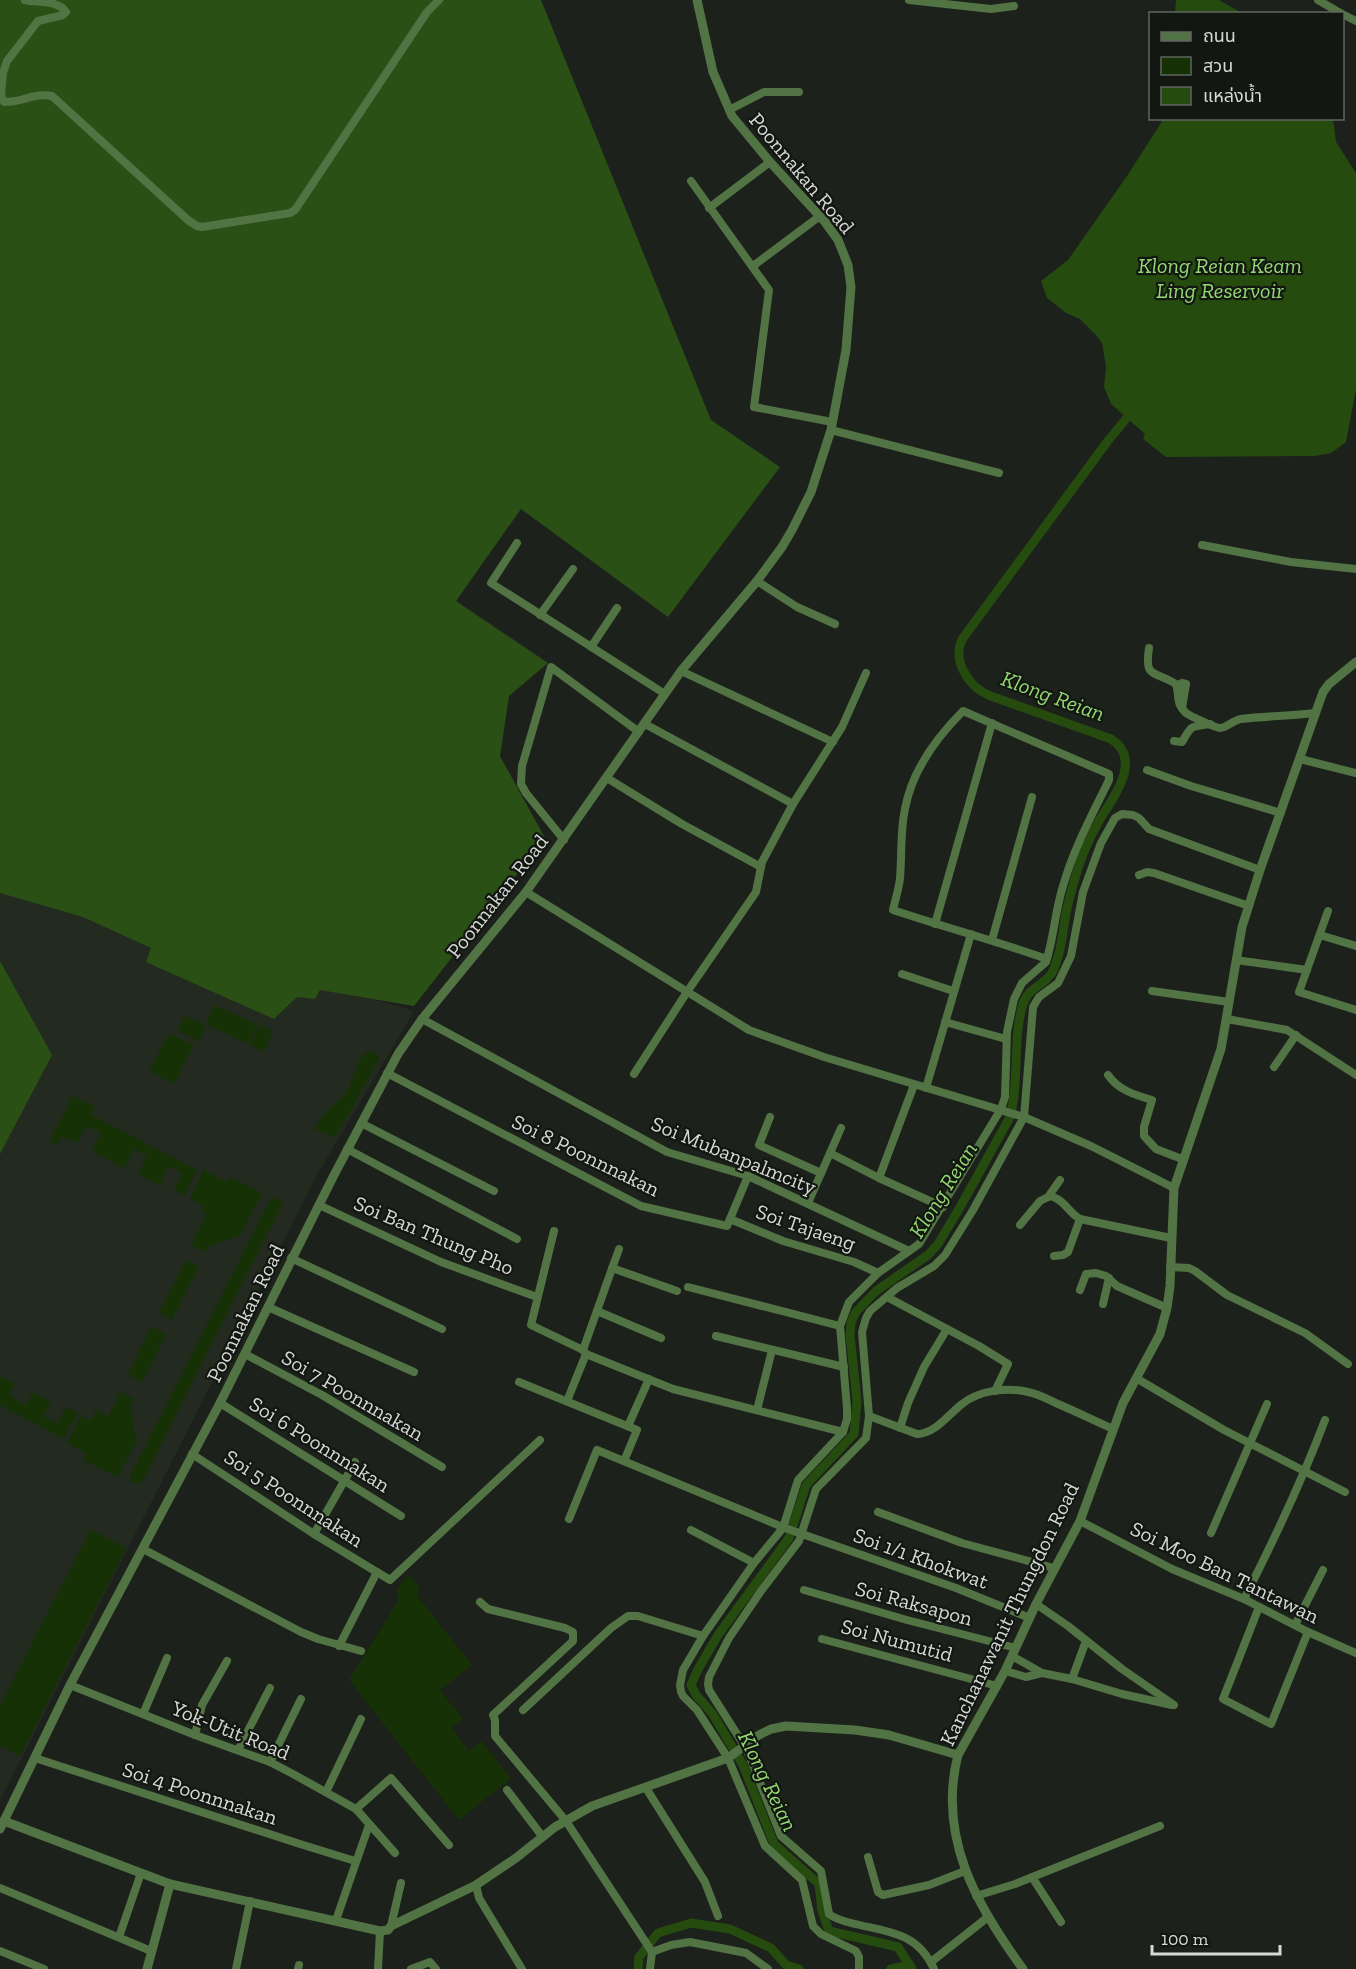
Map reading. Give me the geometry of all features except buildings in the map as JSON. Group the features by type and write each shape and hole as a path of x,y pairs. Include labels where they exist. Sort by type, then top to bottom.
{"street":[{"path":"25,0 56,5 66,12 63,15 38,21 7,61 3,73 1,95 4,102 45,95 52,96 189,221 202,227 290,213 296,210 427,12 439,0"},
{"name":"Poonnakan Road","path":"2,1825 70,1685 220,1403 291,1258 387,1074 422,1019 526,892 564,840 681,671 757,581 782,547 801,514 814,482 832,426 846,350 850,281 848,265 842,247 834,234 744,132 729,110 713,72 697,0"},
{"path":"909,0 991,9 1014,6"},
{"path":"1318,0 1339,12"},
{"path":"729,110 764,92 799,92"},
{"path":"710,208 770,162"},
{"path":"691,181 769,290 754,407 832,426 999,473"},
{"path":"753,266 820,216"},
{"path":"517,543 491,583 665,694"},
{"path":"1202,545 1291,562 1356,569"},
{"path":"540,615 573,569"},
{"path":"757,581 797,607 835,624"},
{"path":"591,647 617,608"},
{"path":"1149,648 1147,660 1149,669 1154,674 1173,682 1176,686 1178,702 1189,716 1220,728 1237,720 1315,713"},
{"name":"Kanchanawanit Thungdon Road","path":"1023,1969 988,1917 965,1871 951,1800 953,1774 958,1755 998,1686 1036,1604 1080,1521 1123,1402 1157,1342 1167,1308 1174,1188 1182,1159 1218,1060 1242,927 1260,870 1326,687 1356,662"},
{"path":"564,840 521,784 522,766 551,667 642,728 793,804"},
{"path":"681,671 833,742"},
{"path":"634,1074 756,892 761,867 793,804 842,727 866,673"},
{"path":"859,1969 859,1957 856,1951 821,1934 813,1926 802,1880 765,1846 728,1758 697,1710 681,1692 680,1685 683,1670 703,1636 754,1563 784,1528 798,1480 843,1432 847,1419 847,1408 840,1326 849,1302 878,1273 919,1244 1002,1109 1005,1097 1006,1039 1010,1014 1018,988 1041,968 1047,959 1058,902 1069,866 1110,777 1109,774 963,711 942,732 925,756 905,809 900,880 893,910 1047,959"},
{"path":"935,924 992,723"},
{"path":"1174,741 1182,742 1188,729 1192,727 1211,724"},
{"path":"1300,759 1356,773"},
{"path":"1147,770 1281,813"},
{"path":"607,778 682,824 761,867"},
{"path":"992,940 1032,797"},
{"path":"988,1917 932,1965 909,1938 831,1916 827,1909 821,1871 781,1836 743,1746 709,1689 708,1681 743,1616 795,1546 816,1489 866,1438 868,1416 863,1326 868,1314 902,1284 934,1266 945,1255 973,1210 1022,1116 1033,1007 1039,997 1058,983 1071,956 1083,892 1096,853 1114,818 1122,814 1134,815 1149,829 1260,870"},
{"path":"1139,874 1154,873 1249,906"},
{"path":"526,892 750,1030 824,1057 1022,1116 1091,1146 1174,1188"},
{"path":"1328,911 1299,992 1356,1010"},
{"path":"926,1088 971,934"},
{"path":"1320,935 1356,946"},
{"path":"1236,960 1307,970"},
{"path":"902,974 953,991"},
{"path":"1152,991 1229,1002"},
{"name":"Soi Mubanpalmcity","path":"422,1019 667,1152 748,1176 909,1251"},
{"path":"1227,1019 1278,1028 1296,1035 1356,1075"},
{"path":"945,1022 1006,1039"},
{"path":"1274,1067 1296,1035"},
{"name":"Soi 8 Poonnnakan","path":"387,1074 641,1206 729,1222"},
{"path":"1108,1075 1122,1089 1152,1100 1144,1127 1144,1136 1156,1149 1182,1159"},
{"path":"879,1178 914,1085"},
{"path":"770,1117 759,1145 821,1173"},
{"path":"361,1123 495,1191"},
{"path":"808,1203 841,1128"},
{"path":"347,1149 517,1239"},
{"path":"830,1153 943,1207"},
{"path":"729,1222 748,1176"},
{"path":"1020,1225 1040,1201 1048,1197 1060,1180"},
{"path":"1048,1197 1064,1202 1080,1219 1171,1239"},
{"name":"Soi Ban Thung Pho","path":"319,1205 441,1263 537,1297"},
{"path":"1054,1256 1065,1254 1070,1249 1080,1219"},
{"name":"Soi Tajaeng","path":"729,1222 854,1262 878,1273"},
{"path":"554,1231 531,1325 584,1352 673,1389 843,1432"},
{"path":"567,1401 619,1249"},
{"path":"291,1258 442,1329"},
{"path":"1170,1267 1195,1271 1227,1295 1305,1333 1348,1364"},
{"path":"612,1268 677,1291"},
{"path":"1080,1290 1086,1274 1096,1273 1109,1278 1121,1288 1167,1308"},
{"path":"1103,1304 1109,1278"},
{"path":"688,1287 840,1326"},
{"path":"887,1297 1008,1364 995,1390"},
{"path":"268,1307 414,1372"},
{"path":"597,1311 661,1338"},
{"path":"900,1428 924,1367 947,1329"},
{"path":"716,1336 844,1367"},
{"path":"757,1410 772,1350"},
{"name":"Soi 7 Poonnnakan","path":"245,1354 322,1395 442,1467"},
{"path":"1136,1378 1224,1430 1345,1492"},
{"path":"628,1426 649,1379"},
{"path":"519,1382 637,1430 624,1461"},
{"path":"868,1416 917,1434 928,1432 965,1401 995,1390 1024,1391 1113,1429"},
{"name":"Soi 6 Poonnnakan","path":"220,1403 401,1516"},
{"path":"1211,1533 1267,1404"},
{"path":"1244,1599 1306,1471 1325,1420"},
{"path":"339,1646 377,1572 390,1580 540,1440"},
{"name":"Soi 1/1 Khokwat","path":"569,1518 597,1450 784,1528 956,1588 1030,1617"},
{"name":"Soi 5 Poonnnakan","path":"192,1454 314,1534 377,1572"},
{"path":"314,1534 355,1462"},
{"path":"878,1512 962,1543 1054,1568"},
{"name":"Soi Moo Ban Tantawan","path":"1080,1521 1172,1569 1244,1599 1308,1632 1356,1653"},
{"path":"691,1530 754,1563"},
{"path":"143,1549 301,1632 339,1646 361,1651"},
{"path":"1295,1625 1323,1570"},
{"name":"Soi Raksapon","path":"804,1590 1014,1652 1042,1673"},
{"path":"480,1602 488,1609 572,1631 573,1641 493,1714 495,1736 566,1821 652,1952 650,1969"},
{"path":"1005,1671 1026,1677 1042,1673 1072,1679 1122,1694 1174,1705 1036,1604"},
{"path":"1259,1606 1223,1699 1272,1724 1308,1632"},
{"path":"523,1710 611,1628 627,1616 638,1616 703,1636"},
{"name":"Soi Numutid","path":"822,1639 998,1686"},
{"path":"1072,1679 1086,1641"},
{"path":"143,1714 167,1658"},
{"path":"195,1735 202,1705 227,1661"},
{"name":"Yok-Utit Road","path":"70,1685 270,1762 356,1809 395,1853"},
{"path":"238,1750 270,1688"},
{"path":"270,1762 301,1699"},
{"path":"326,1792 361,1719"},
{"path":"2,1825 171,1884 380,1931 388,1930 391,1926 476,1885 516,1858 543,1836 592,1806 728,1758 771,1729 786,1726 855,1730 889,1735 958,1755"},
{"name":"Soi 4 Poonnnakan","path":"35,1758 355,1861"},
{"path":"356,1809 391,1778 449,1845"},
{"path":"646,1788 705,1882 718,1916"},
{"path":"507,1790 543,1836"},
{"path":"336,1920 369,1825"},
{"path":"976,1896 1032,1877 1160,1826"},
{"path":"868,1857 878,1892 883,1895 929,1885 965,1871"},
{"path":"119,1937 141,1873"},
{"path":"1032,1877 1061,1922"},
{"path":"391,1926 401,1883"},
{"path":"147,1969 171,1884"},
{"path":"476,1885 479,1898 522,1969"},
{"path":"0,1888 152,1950"},
{"path":"236,1969 250,1901"},
{"path":"378,1969 380,1931"},
{"path":"652,1952 671,1945 690,1942 746,1953 768,1969"},
{"path":"0,1951 44,1969"},
{"path":"411,1969 430,1962 436,1969"}],"shaded area":[{"path":"0,0 541,0 711,420 780,467 668,617 521,509 456,601 548,663 509,696 500,756 545,838 414,1006 320,990 315,999 297,997 274,1019 146,962 151,948 83,917 0,893"},
{"path":"0,890 414,1011 317,1175 0,1801"},
{"path":"0,961 52,1055 0,1154"}],"green space":[{"path":"214,1005 257,1024 248,1044 206,1024"},
{"path":"185,1016 206,1026 199,1041 178,1031"},
{"path":"259,1025 273,1031 263,1052 250,1045"},
{"path":"169,1033 194,1045 174,1084 149,1071"},
{"path":"372,1051 380,1057 335,1138 314,1129 322,1116 347,1092 360,1059 367,1052"},
{"path":"73,1096 95,1107 91,1115 197,1170 184,1196 174,1190 182,1172 169,1166 160,1185 138,1174 147,1156 134,1149 124,1168 92,1151 101,1133 86,1126 77,1143 62,1136 57,1145 49,1142"},
{"path":"204,1170 227,1182 230,1177 262,1193 241,1235 208,1247 205,1252 191,1245 207,1215 201,1212 204,1206 190,1198"},
{"path":"271,1198 277,1198 282,1205 142,1482 132,1483 131,1474"},
{"path":"186,1260 199,1267 172,1320 159,1312"},
{"path":"151,1327 166,1334 142,1382 128,1375"},
{"path":"0,1376 15,1384 9,1396 26,1405 33,1392 51,1402 43,1416 57,1423 66,1407 78,1413 64,1439 0,1405"},
{"path":"121,1392 134,1399 130,1408 137,1440 118,1477 83,1460 86,1453 67,1443 81,1416 91,1421 96,1410 108,1416"},
{"path":"91,1529 126,1548 20,1756 0,1746 0,1705"},
{"path":"409,1575 420,1588 417,1595 472,1665 440,1690 463,1719 452,1728 469,1751 482,1741 511,1779 459,1820 349,1680 398,1601 397,1589"}],"water":[{"path":"1176,0 1219,0 1240,12 1175,12"},
{"name":"Klong Reian Keam Ling Reservoir","path":"1162,120 1333,120 1336,142 1356,173 1356,389 1346,442 1331,453 1315,456 1166,457 1143,439 1145,434 1111,404 1104,387 1106,366 1102,343 1080,319 1066,313 1047,298 1041,281 1068,260"}],"waterway":[{"name":"Klong Reian","path":"912,1969 898,1947 829,1931 822,1911 819,1884 774,1844 743,1765 712,1713 696,1695 691,1685 718,1635 789,1538 806,1485 854,1434 857,1401 850,1335 855,1313 876,1291 928,1255 938,1244 1010,1117 1023,1004 1025,998 1050,976 1056,964 1066,913 1080,863 1100,819 1123,778 1125,757 1120,747 1111,739 981,691 963,671 960,663 960,646 963,638 1126,419"},
{"name":"Klong Reian","path":"638,1969 639,1957 658,1933 691,1923 730,1929 771,1948 786,1965 799,1969"},
{"name":"Klong Reian","path":"891,1969 910,1965"}]}
